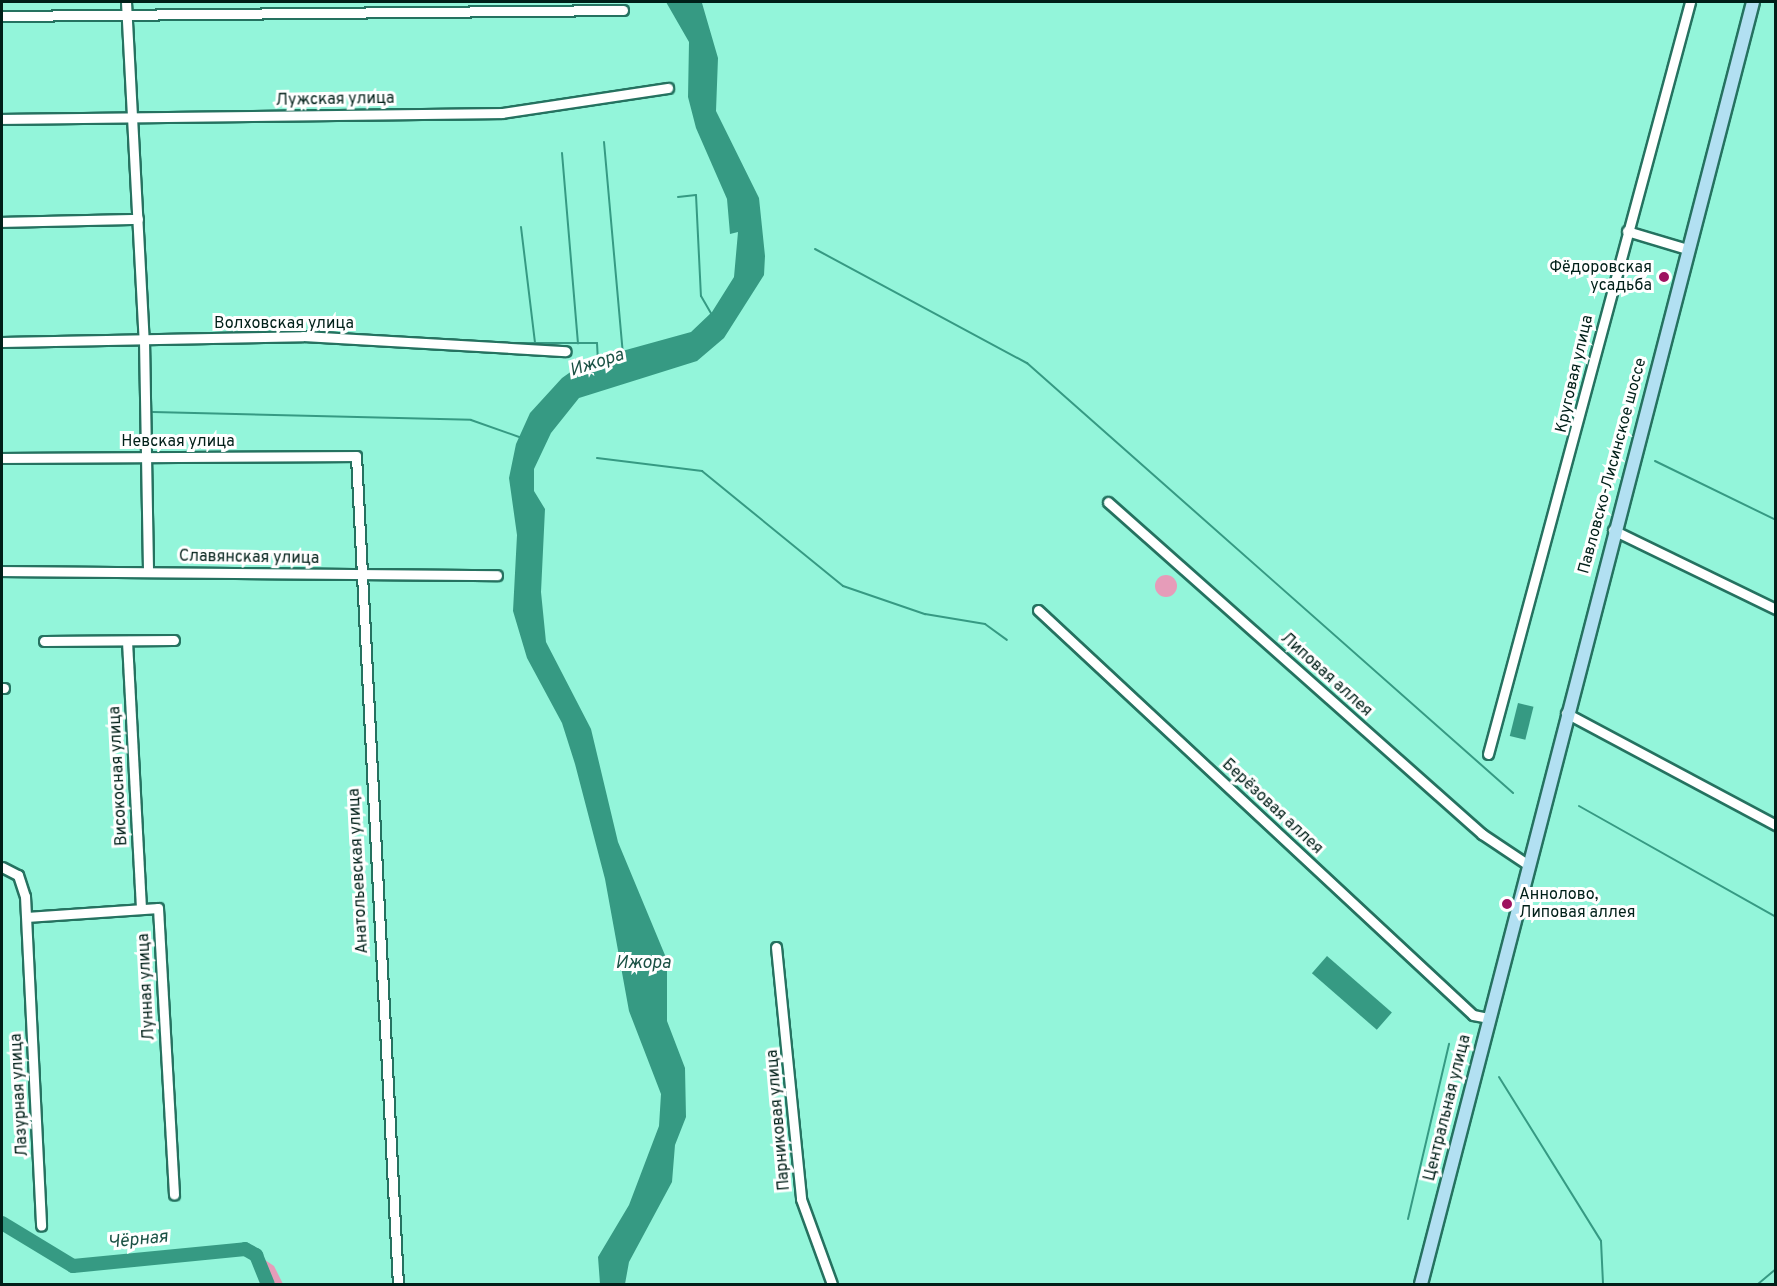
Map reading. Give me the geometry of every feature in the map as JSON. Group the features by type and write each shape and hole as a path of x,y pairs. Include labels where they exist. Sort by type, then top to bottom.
{"main road":[{"name":"Павловско-Лисинское шоссе","path":"1509,940 1613,530 1753,2"},
{"name":"Центральная улица","path":"1421,1284 1509,940"}],"street":[{"path":"126,2 134,117 144,340 148,572"},
{"name":"Круговая улица","path":"1488,754 1690,2"},
{"path":"2,16 623,10"},
{"name":"Лужская улица","path":"2,119 502,112 668,88"},
{"path":"2,222 138,219"},
{"path":"1627,231 1687,249"},
{"name":"Волховская улица","path":"2,342 303,336 566,351"},
{"name":"Невская улица","path":"2,458 356,456"},
{"name":"Анатольевская улица","path":"356,456 358,574 398,1284"},
{"name":"Липовая аллея","path":"1108,502 1482,834 1527,864"},
{"path":"1613,530 1776,609"},
{"name":"Славянская улица","path":"2,571 497,575"},
{"name":"Берёзовая аллея","path":"1038,610 1473,1015 1488,1018"},
{"path":"44,641 174,640"},
{"name":"Високосная улица","path":"127,641 141,909"},
{"path":"1566,713 1776,825"},
{"name":"Лазурная улица","path":"2,867 18,875 24,885 41,1226"},
{"name":"Лунная улица","path":"27,917 158,908 174,1195"},
{"name":"Парниковая улица","path":"776,947 801,1199 832,1284"}],"shaded area":[{"path":"1166,575 1174,578 1177,586 1174,594 1166,597 1158,594 1155,586 1158,578"},
{"path":"265,1260 274,1266 283,1284 274,1284"}],"water":[{"name":"Ижора","path":"666,2 702,3 718,58 716,111 759,198 765,256 764,275 724,338 697,361 579,398 551,433 534,469 534,491 545,509 541,592 546,642 591,729 618,842 667,960 667,1021 685,1068 686,1117 675,1145 672,1182 629,1262 625,1284 600,1284 598,1257 629,1205 659,1126 661,1094 629,1011 605,879 575,764 562,723 527,658 513,611 517,535 509,478 516,444 530,413 562,378 586,361 691,332 712,312 734,277 738,232 730,234 727,199 696,128 688,97 689,42"},
{"path":"1518,703 1534,707 1525,740 1510,736"},
{"path":"1327,956 1392,1012 1377,1030 1312,973"}],"waterway":[{"path":"604,142 623,355"},
{"path":"562,153 578,343"},
{"path":"678,197 696,195 701,296 712,315"},
{"path":"521,227 535,343"},
{"path":"815,249 1027,363 1513,793"},
{"path":"503,343 597,343 598,360"},
{"path":"153,412 471,420 522,438"},
{"path":"597,458 702,471 843,586 925,614 985,624 1007,640"},
{"path":"1655,461 1776,520"},
{"path":"1579,806 1776,917"},
{"path":"1408,1219 1449,1044"},
{"path":"1499,1077 1601,1241 1603,1284"},
{"name":"Чёрная","path":"2,1223 73,1266 245,1249 256,1255 268,1284"},
{"path":"1758,1284 1776,1269"}],"place":[{"name":"Фёдоровская усадьба","path":"1664,277"},
{"name":"Аннолово, Липовая аллея","path":"1507,904"}]}
